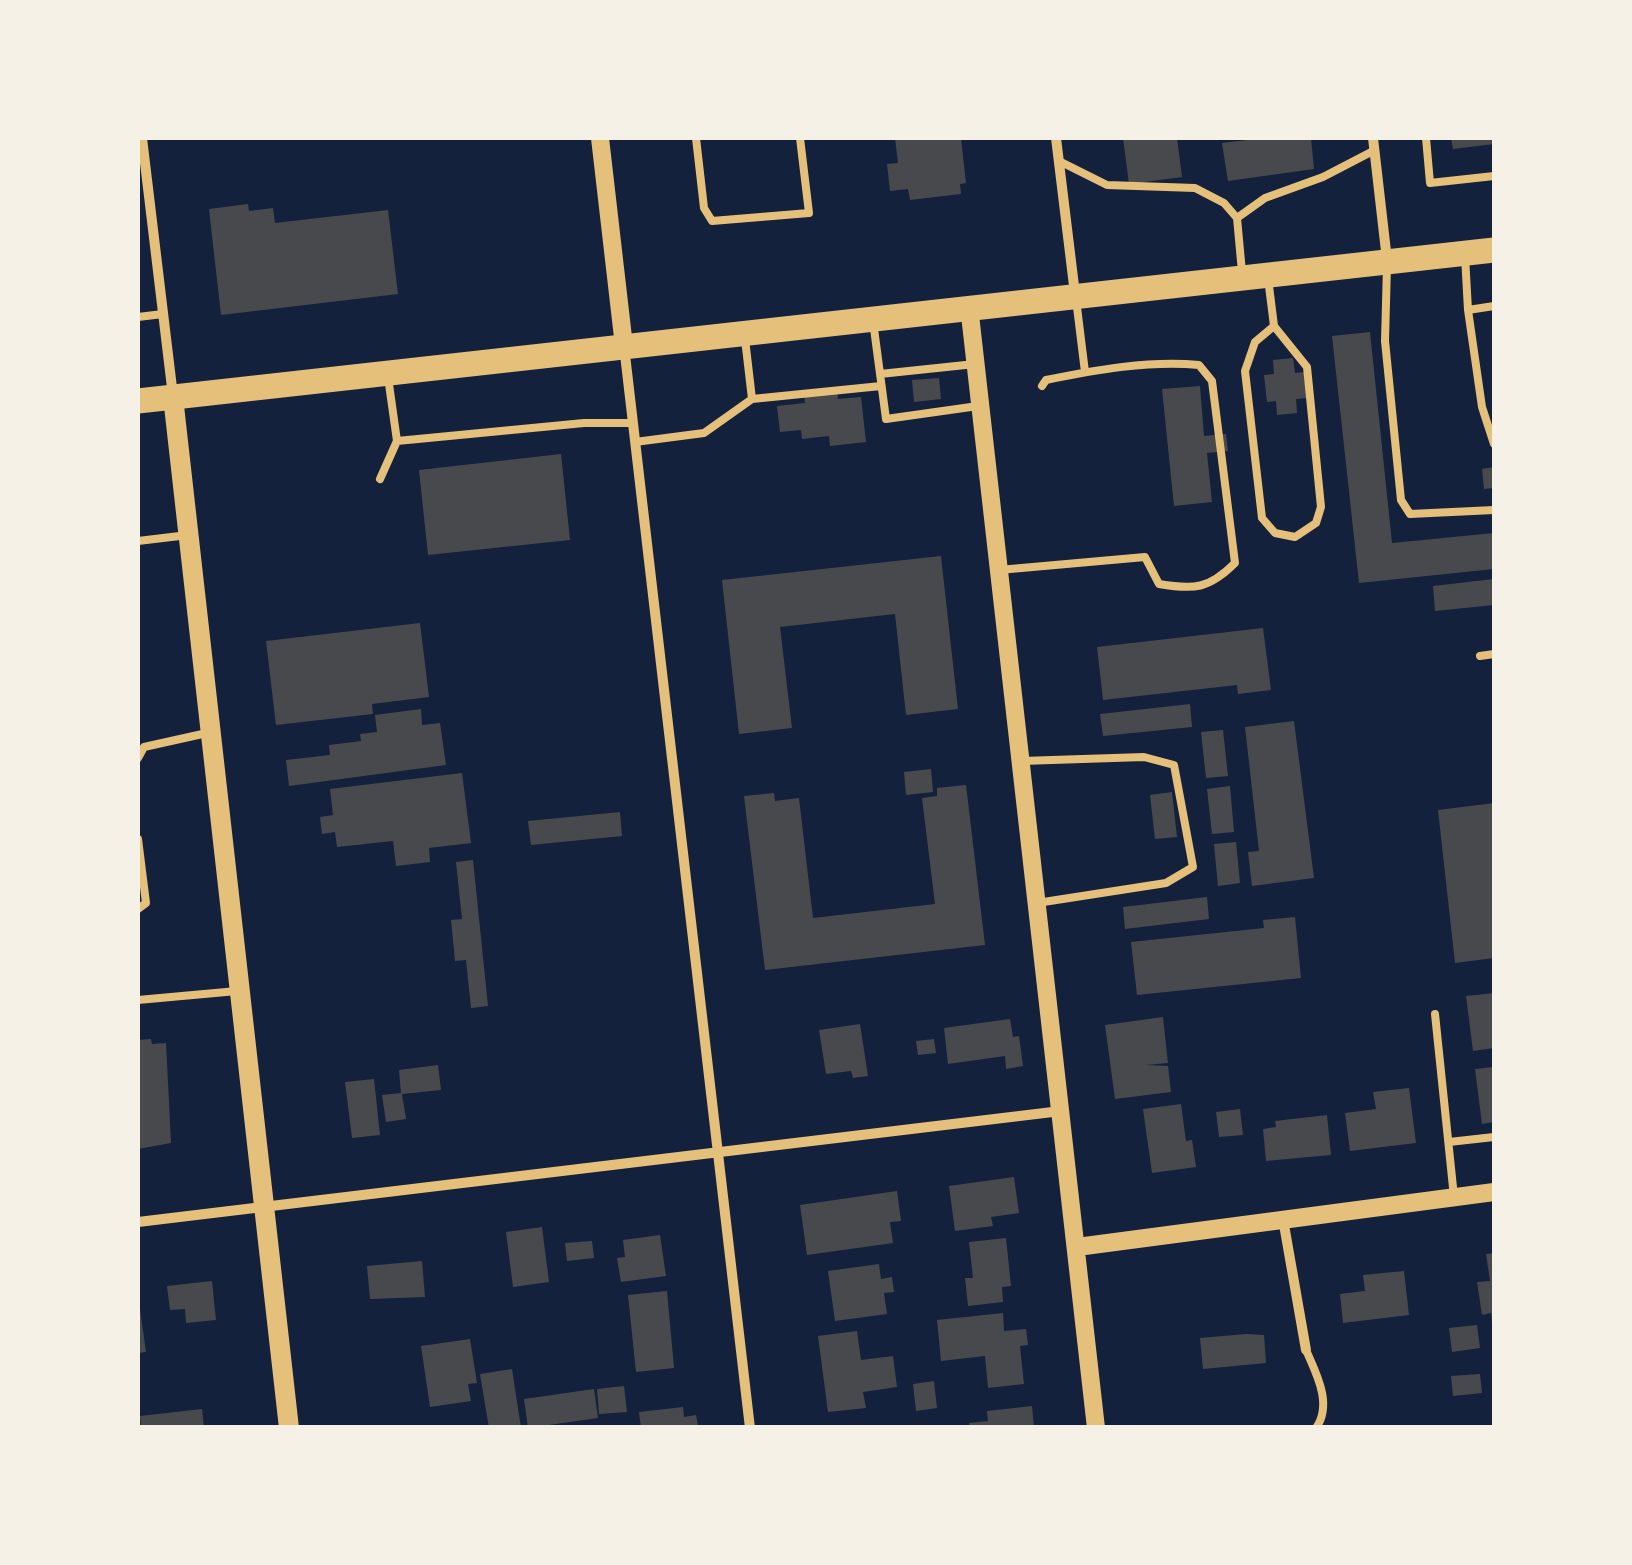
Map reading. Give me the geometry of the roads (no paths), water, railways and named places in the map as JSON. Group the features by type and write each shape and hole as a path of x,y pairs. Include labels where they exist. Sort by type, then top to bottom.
{"main road":[{"path":"138,402 1494,250"},
{"path":"173,398 289,1428"}],"street":[{"path":"142,138 142,169 173,398"},
{"path":"600,138 750,1428"},
{"path":"1056,138 1076,295"},
{"path":"1374,144 1387,261"},
{"path":"968,306 1096,1428"},
{"path":"138,1222 1061,1111"},
{"path":"1077,1247 1494,1192"},
{"path":"1284,1219 1306,1350"}],"lane":[{"path":"696,138 704,208 712,220 728,222 809,212 800,138"},
{"path":"1426,138 1430,183 1494,176"},
{"path":"1237,218 1266,198 1323,177 1374,144"},
{"path":"1059,161 1108,185 1195,188 1224,203 1237,218 1274,326 1307,367 1320,507 1316,523 1295,537 1275,534 1262,518 1244,371 1254,342 1274,326"},
{"path":"1465,253 1468,310 1482,407 1494,444"},
{"path":"1387,261 1386,341 1402,500 1410,514 1494,510"},
{"path":"1076,295 1084,372"},
{"path":"1468,310 1494,306"},
{"path":"138,317 164,314"},
{"path":"873,317 886,419 980,406"},
{"path":"745,332 752,399"},
{"path":"999,570 1146,558 1159,584 1197,591 1234,563 1212,380 1200,365 1174,362 1084,372 1046,380 1042,386"},
{"path":"880,374 975,364"},
{"path":"380,479 397,441 387,373"},
{"path":"635,442 704,433 752,399 881,386"},
{"path":"397,441 584,423 632,423"},
{"path":"138,541 189,535"},
{"path":"1480,656 1494,654"},
{"path":"138,758 144,747 212,732"},
{"path":"138,736 144,747"},
{"path":"1021,761 1144,757 1174,765 1192,866 1166,883 1037,903"},
{"path":"138,839 146,903 138,909"},
{"path":"138,1000 241,991"},
{"path":"1435,1014 1454,1197"},
{"path":"1448,1142 1494,1138"},
{"path":"1306,1350 1324,1407 1316,1428"}]}
